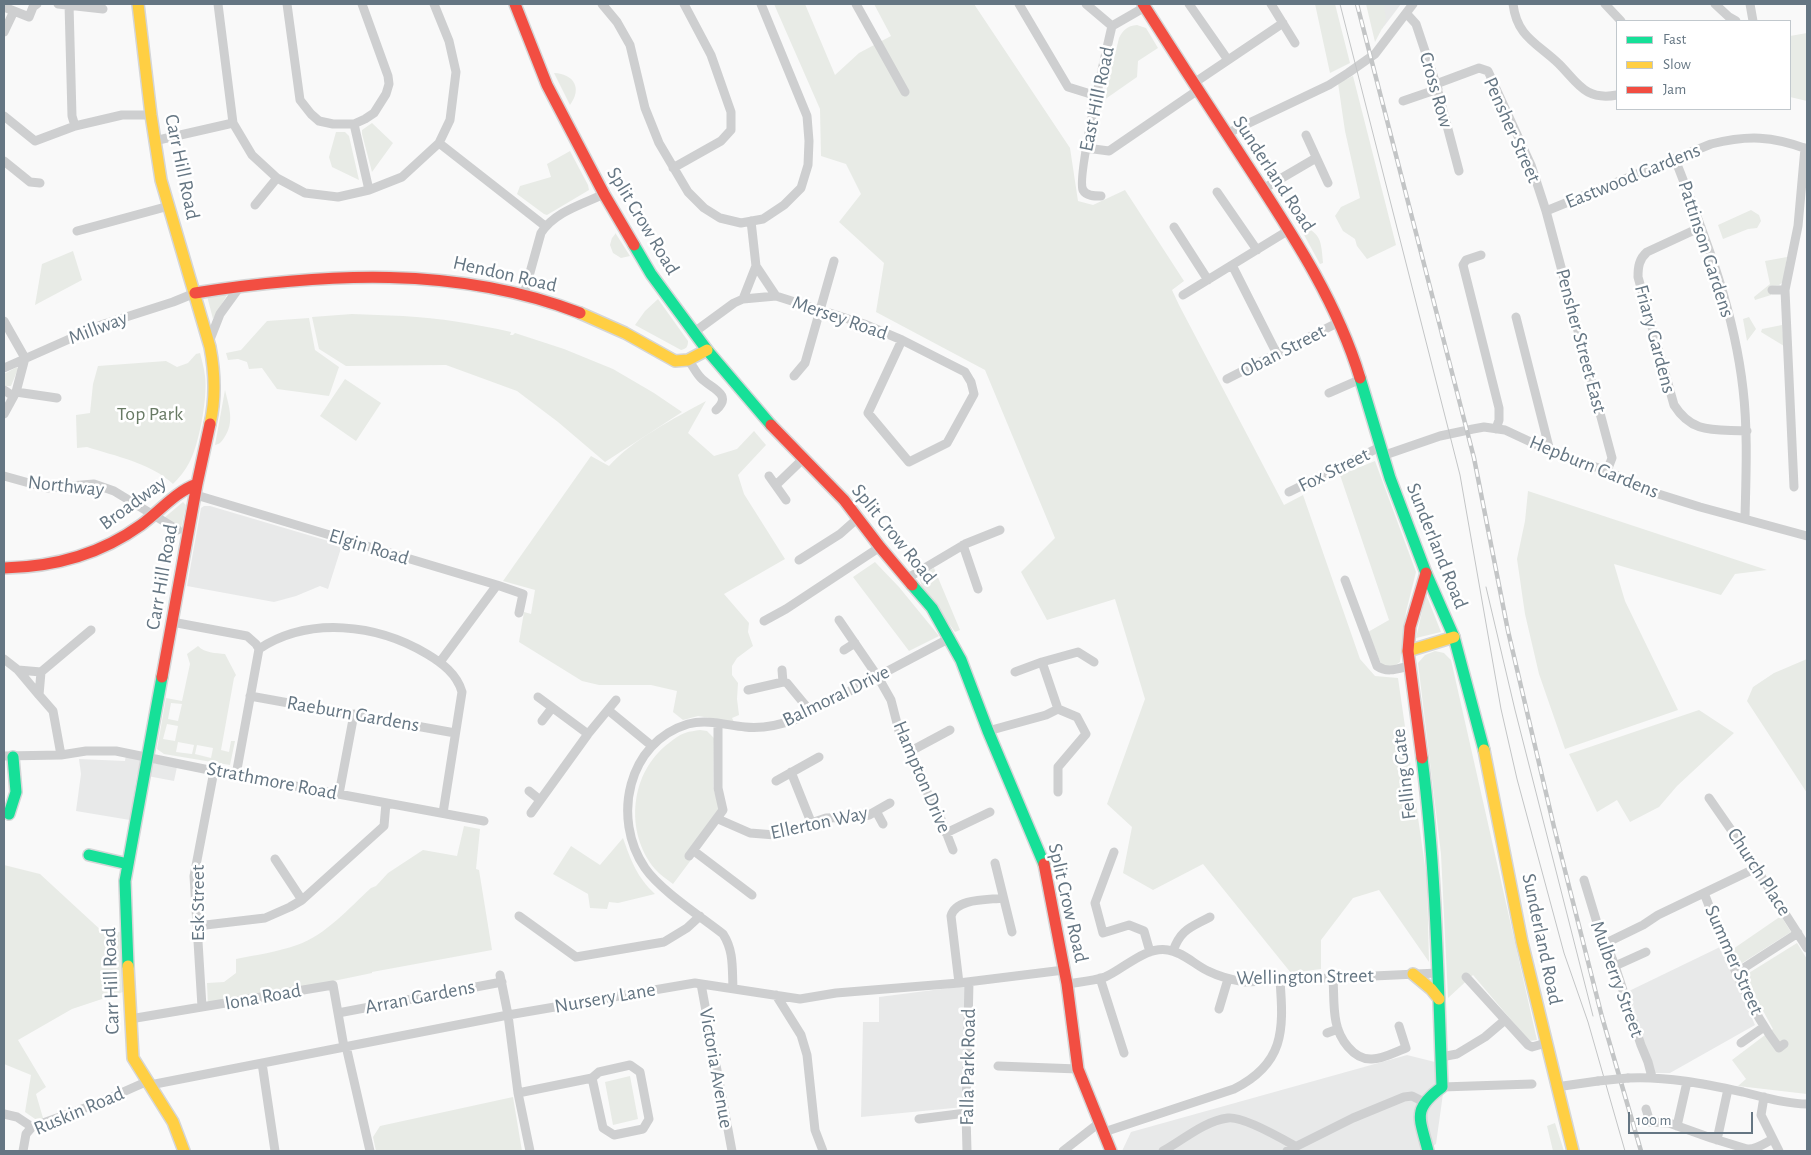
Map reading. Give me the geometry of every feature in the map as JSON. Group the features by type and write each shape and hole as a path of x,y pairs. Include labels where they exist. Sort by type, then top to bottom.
{"street":[{"path":"4,7 29,17 33,7 37,4"},
{"path":"58,4 103,9"},
{"path":"69,4 72,116 75,126"},
{"name":"Carr Hill Road","path":"138,4 150,115 161,180 209,342 215,373 212,412 196,490 125,881 133,1058 173,1122 184,1151"},
{"path":"218,4 232,123 252,156 277,178 305,193 338,197 369,190 402,177 439,143 450,120 456,72 449,40 434,4"},
{"path":"287,4 300,100 311,114 320,121 333,124 354,124 365,119 374,112 386,94 389,84 388,76 362,4"},
{"name":"Split Crow Road","path":"515,4 547,85 604,194 651,274 706,350 767,421 844,500 906,579 932,608 962,660 988,731 1043,860 1064,970 1078,1069 1111,1151"},
{"path":"602,4 617,22 630,45 645,108 659,143 688,192 704,208 720,218 741,223 763,219 784,205 801,188 808,165 807,116 760,4"},
{"path":"674,168 721,141 731,130 731,112 711,55 684,4"},
{"path":"856,4 905,92"},
{"path":"1019,4 1068,87 1097,96"},
{"path":"1086,4 1112,26"},
{"path":"1271,4 1295,43"},
{"path":"1226,134 1330,85 1375,54 1413,4"},
{"path":"1513,4 1519,26 1525,36 1559,64 1582,89 1595,95 1616,95"},
{"path":"1605,4 1620,20"},
{"path":"1715,4 1734,20"},
{"path":"1750,4 1753,20"},
{"path":"1193,5 1228,60"},
{"name":"East Hill Road","path":"1101,196 1086,194 1081,183 1086,148 1112,26 1144,6"},
{"name":"Sunderland Road","path":"1144,6 1263,189 1318,279 1339,322 1361,379 1381,451 1426,573 1454,637 1483,745 1522,942 1573,1151"},
{"path":"4,32 14,11"},
{"name":"Cross Row","path":"1406,13 1416,24 1437,87 1458,171"},
{"path":"1086,148 1108,151 1196,87 1228,60 1283,23"},
{"name":"Pensher Street","path":"1403,101 1479,68 1488,71 1531,165 1546,211"},
{"path":"4,116 35,141 75,126 122,115 150,115"},
{"path":"154,141 232,123"},
{"path":"354,124 369,190"},
{"path":"1306,135 1328,183"},
{"name":"Eastwood Gardens","path":"1546,211 1676,160 1711,144 1731,139 1751,137 1772,138 1806,149"},
{"path":"439,143 545,226"},
{"path":"1794,487 1785,290 1798,226 1806,149"},
{"path":"1263,189 1316,158"},
{"name":"Pattinson Gardens","path":"1676,160 1723,290 1730,320 1743,388 1746,431 1745,518"},
{"path":"4,161 30,182 40,183"},
{"path":"255,205 277,178"},
{"path":"1217,192 1257,250"},
{"path":"524,294 541,233 545,226 553,218 604,194"},
{"path":"76,231 169,206"},
{"name":"Pensher Street East","path":"1546,211 1612,458 1608,471"},
{"path":"751,221 756,266 776,296"},
{"path":"1174,227 1208,280"},
{"name":"Friary Gardens","path":"1701,227 1647,252 1641,257 1638,277 1674,405 1678,413 1693,426 1701,429 1746,431"},
{"path":"1183,295 1289,230"},
{"path":"1481,255 1466,260 1463,265 1499,408 1499,420 1496,429"},
{"path":"794,376 805,363 834,261"},
{"path":"1232,265 1277,354"},
{"path":"743,299 756,266"},
{"name":"Hendon Road","path":"195,293 241,285 308,278 350,276 433,277 524,294 573,310 631,336 675,361 689,361"},
{"path":"209,342 220,314 241,285"},
{"path":"1772,290 1785,290"},
{"name":"Millway","path":"4,368 101,325 195,293"},
{"name":"Mersey Road","path":"693,333 734,303 743,299 776,296 864,324 902,340 965,372 971,382 974,394 947,443 909,462 868,413 902,340"},
{"path":"1516,317 1550,451"},
{"path":"4,321 25,358 14,394 4,414"},
{"name":"Oban Street","path":"1227,379 1339,322"},
{"path":"706,350 689,361 701,379 720,394 723,400 722,405 716,410"},
{"path":"1329,393 1361,379"},
{"path":"4,390 14,394 57,398"},
{"name":"Hepburn Gardens","path":"1381,451 1484,427 1505,430 1550,451 1608,471 1652,492 1807,536"},
{"name":"Fox Street","path":"1289,492 1381,451"},
{"path":"776,485 803,459"},
{"name":"Northway","path":"4,476 47,488 94,484 114,491 178,530"},
{"path":"769,476 786,500"},
{"name":"Broadway","path":"4,568 41,566 89,554 114,543 154,515 184,488 196,490"},
{"name":"Elgin Road","path":"196,490 497,584 523,594 519,613"},
{"path":"799,560 840,534 858,518"},
{"path":"906,579 963,545 1000,530"},
{"path":"963,545 978,590"},
{"path":"764,622 786,610 880,547"},
{"name":"Felling Gate","path":"1426,573 1410,627 1408,651 1428,804 1438,973 1442,1087"},
{"path":"1345,580 1377,666 1390,670 1409,666"},
{"path":"440,662 497,584"},
{"name":"Hampton Drive","path":"839,620 878,677 891,700 896,725 910,752 952,850"},
{"path":"172,622 247,636 259,649 236,774"},
{"path":"259,649 281,637 307,630 329,627 344,628 383,634 398,639 440,662 459,681 462,692 443,813"},
{"path":"39,695 41,672 91,630"},
{"path":"1408,651 1454,637"},
{"name":"Balmoral Drive","path":"732,988 730,946 723,934 655,880 645,868 635,850 629,832 627,800 630,786 642,758 652,746 676,728 698,722 760,728 782,724 811,712 950,638"},
{"path":"844,650 855,643"},
{"path":"1015,672 1078,652 1094,662"},
{"path":"4,659 18,670 54,711 61,755"},
{"path":"1042,662 1058,709 1076,717 1086,734 1058,767 1058,792"},
{"path":"18,670 41,672"},
{"path":"782,670 783,682"},
{"path":"748,690 783,682 791,687 811,712"},
{"name":"Raeburn Gardens","path":"250,696 455,733"},
{"path":"538,697 588,734"},
{"path":"531,812 588,734 616,700"},
{"path":"542,721 552,708"},
{"path":"988,731 1046,715 1058,709"},
{"path":"608,710 652,746"},
{"path":"339,794 354,714"},
{"path":"718,724 718,788 723,810 692,853 752,895"},
{"path":"910,752 950,730"},
{"name":"Strathmore Road","path":"8,756 116,751 484,821"},
{"path":"8,756 16,792 9,814"},
{"path":"776,781 819,757"},
{"name":"Esk Street","path":"202,1007 194,876 214,771"},
{"path":"791,772 811,822"},
{"path":"529,791 540,800"},
{"name":"Church Place","path":"1709,798 1807,948"},
{"path":"197,926 265,918 302,900 384,826 386,803"},
{"name":"Ellerton Way","path":"718,818 750,833 766,835 784,833 811,822 835,817 860,817 876,812 890,803"},
{"path":"876,812 883,824"},
{"path":"946,833 990,812"},
{"path":"1114,852 1094,903 1104,933 1129,925 1144,931 1150,952"},
{"path":"89,855 128,864"},
{"path":"275,859 302,900"},
{"path":"995,863 1012,932"},
{"path":"1606,943 1658,914 1756,868"},
{"name":"Mulberry Street","path":"1584,880 1601,936 1606,943 1615,966 1652,1077"},
{"name":"Summer Street","path":"1704,893 1736,973 1764,1027 1779,1048 1784,1044"},
{"name":"Falla Park Road","path":"967,1151 964,983 951,916 952,912 962,904 1003,898"},
{"path":"519,916 576,957 664,942 687,928 700,916"},
{"path":"1066,984 1100,978 1150,952 1173,951 1182,933 1210,917"},
{"path":"1736,973 1798,933"},
{"name":"Wellington Street","path":"1173,951 1210,972 1228,979 1245,982 1438,973"},
{"path":"1615,966 1646,952"},
{"name":"Nursery Lane","path":"149,1083 508,1015 695,983 800,998 836,993 964,983 1064,970"},
{"path":"1413,974 1431,989 1439,999"},
{"path":"1466,977 1528,1045 1546,1043"},
{"name":"Arran Gardens","path":"338,1013 501,978 508,1015"},
{"path":"1100,978 1124,1053"},
{"path":"1334,978 1335,1020 1338,1029 1355,1054 1371,1059 1406,1048 1399,1026"},
{"path":"1219,1009 1228,979"},
{"path":"1063,1151 1101,1127 1234,1089 1253,1078 1270,1060 1280,1038 1282,1012 1280,981"},
{"name":"Iona Road","path":"130,1019 332,984 370,1151"},
{"name":"Victoria Avenue","path":"701,984 732,1151"},
{"path":"776,995 801,1035 807,1055 815,1130 823,1151"},
{"path":"508,1015 518,1093 530,1151"},
{"path":"1441,1057 1457,1054 1485,1037 1505,1020"},
{"name":"Summer Street","path":"1741,1043 1764,1027"},
{"path":"1327,1033 1338,1029"},
{"path":"262,1063 275,1151"},
{"path":"518,1093 592,1078 600,1072 630,1065 640,1072 649,1119 643,1129 614,1135 603,1128 592,1078"},
{"path":"998,1066 1078,1069"},
{"path":"1556,1087 1598,1080 1652,1077 1807,1104"},
{"path":"1678,1126 1687,1082"},
{"name":"Ruskin Road","path":"23,1151 26,1134 32,1127 149,1083"},
{"path":"1428,1151 1419,1121 1419,1114 1424,1102 1442,1087 1532,1084"},
{"path":"1717,1140 1728,1089"},
{"path":"1163,1151 1192,1134 1226,1118 1235,1118 1280,1137 1291,1149 1353,1118 1404,1097 1412,1096 1424,1102"},
{"path":"1764,1097 1761,1115 1779,1151"},
{"path":"1646,1109 1650,1122 1669,1123 1717,1140 1751,1149 1772,1139"},
{"path":"919,1119 966,1113"},
{"path":"4,1114 17,1117 32,1127"}],"shaded area":[{"path":"1377,4 1401,4 1382,29"},
{"path":"210,506 342,545 328,589 320,586 296,596 274,602 187,586 201,508"},
{"path":"126,754 140,756 140,761 177,767 174,781 137,774 130,820 76,811 81,774 79,759 125,761"},
{"path":"1720,947 1755,1025 1670,1073 1654,1073 1629,991"},
{"path":"965,986 964,1107 861,1117 863,1022 879,1022 879,997"},
{"path":"1407,1055 1447,1065 1436,1144 1426,1151 1122,1151 1131,1132"}],"green space":[{"path":"774,4 805,4 835,75 859,53 891,36 874,4 974,4 1070,148 1078,201 1093,205 1125,190 1184,281 1172,290 1284,505 1303,495 1360,659 1375,676 1398,678 1427,880 1429,962 1379,890 1353,898 1321,940 1321,969 1291,973 1203,864 1153,890 1123,873 1132,827 1107,804 1145,699 1115,599 1047,620 1021,572 1055,538 985,370 876,312 884,263 839,222 861,194 846,164 821,156 820,109"},
{"path":"1315,4 1335,4 1350,63 1330,73"},
{"path":"1366,4 1384,4 1386,21 1375,42"},
{"path":"1137,25 1146,28 1158,48 1138,61 1137,77 1104,100 1119,38 1126,29"},
{"path":"1807,33 1807,101 1791,97 1791,36"},
{"path":"554,73 567,76 574,83 576,93 570,105"},
{"path":"1353,76 1396,245 1367,259 1357,246 1355,239 1343,231 1335,216 1341,207 1360,198 1345,131 1338,83"},
{"path":"372,123 393,143 372,172 362,130"},
{"path":"336,132 345,132 349,136 359,180 332,167 329,157"},
{"path":"570,151 589,190 547,215 517,194 520,186 551,177 547,164"},
{"path":"1751,210 1759,215 1761,221 1757,228 1748,229 1723,239 1718,225"},
{"path":"1297,222 1315,233 1318,237 1323,263 1320,264"},
{"path":"616,233 630,256 621,258 613,253 610,245"},
{"path":"73,251 82,280 35,305 42,264"},
{"path":"1787,257 1783,282 1779,285 1770,286 1771,295 1755,300 1754,297 1770,284 1765,261"},
{"path":"226,293 227,295 213,319 207,296"},
{"path":"658,299 688,341 684,349 681,350 635,325 645,311"},
{"path":"352,314 430,318 498,329 511,332 510,335 515,333 564,349 613,369 682,412 605,462 558,422 517,391 446,365 346,366 319,349 312,317"},
{"path":"1749,317 1756,329 1747,341 1743,319"},
{"path":"309,318 315,350 339,367 329,396 277,389 262,368 249,369 247,362 238,359 228,360 226,353 241,350 267,321"},
{"path":"1782,325 1784,346 1761,332 1762,329"},
{"name":"Top Park","path":"200,353 206,385 202,421 193,455 186,469 173,484 144,465 87,447 77,448 76,415 90,413 93,384 98,366 166,361 177,367 188,363 196,354"},
{"path":"17,367 18,369 11,386 4,386 4,374"},
{"path":"345,379 381,403 356,441 320,416"},
{"path":"225,390 230,414 229,426 222,441 215,445"},
{"path":"706,401 688,433 714,456 737,449 754,431 766,445 738,475 744,494 785,559 724,594 749,623 748,632 753,646 737,658 732,666 732,675 738,683 739,715 732,718 734,722 698,716 683,720 673,712 677,691 651,685 599,685 582,681 519,642 524,612 531,614 535,590 503,581 591,456 609,466 618,456 642,438"},
{"path":"1375,461 1416,572 1406,612 1400,662 1391,668 1382,666 1368,632 1389,620 1340,475"},
{"path":"1528,491 1767,570 1735,574 1721,595 1614,564 1625,601 1678,710 1565,749 1539,674 1525,614 1517,559 1525,521"},
{"path":"183,502 186,505 181,529 164,518"},
{"path":"875,562 899,587 939,636 909,651 853,577"},
{"path":"934,568 960,630 955,632 922,587 921,574"},
{"path":"1426,594 1441,632 1416,638"},
{"path":"198,646 207,651 225,654 236,675 221,750 229,752 231,741 235,741 230,765 164,754 157,749 166,698 182,701 190,664 187,654","holes":["171,703 182,704 178,721 168,719","167,724 178,726 175,741 163,739","178,742 194,745 192,754 176,752","197,745 213,748 211,758 195,754"]},
{"path":"1435,651 1444,653 1451,660 1537,1040 1529,1041 1473,975 1448,998 1441,854 1418,663 1425,655"},
{"path":"1807,659 1807,793 1747,701 1753,687 1774,673"},
{"path":"1699,710 1734,733 1677,786 1659,807 1630,822 1617,800 1597,812 1569,754"},
{"path":"707,731 714,738 713,787 720,810 686,856 691,860 673,884 657,871 645,854 639,838 636,821 636,803 639,786 646,770 656,755 679,736 687,732"},
{"path":"464,826 480,829 476,869 479,870 492,950 372,972 208,1007 207,983 224,982 236,973 236,959 308,941 337,920 388,873 423,850 457,856"},
{"path":"623,838 635,868 655,894 618,903 609,902 607,909 590,908 588,894 553,874 571,846 600,865"},
{"path":"4,865 40,874 104,933 121,932 123,992 72,1009 18,1040 46,1087 36,1094 43,1118 38,1121 25,1112 31,1075 4,1064"},
{"path":"1781,916 1791,932 1739,965 1733,949"},
{"path":"1797,943 1807,959 1807,1094 1738,1086 1746,1079 1732,1060 1773,1029 1744,976"},
{"path":"630,1076 638,1119 613,1125 605,1082"},
{"path":"513,1097 522,1151 376,1151 373,1137 380,1126"},
{"path":"1555,1123 1564,1151 1553,1151 1547,1126"}],"tram line":[{"path":"1340,4 1460,475 1501,709 1517,779 1564,953 1588,1022 1625,1151"},
{"path":"1486,587 1515,710 1593,1016"}],"railway":[{"path":"1357,4 1474,458 1508,631 1554,827 1602,1017 1641,1151"}],"traffic: fast":[{"path":"634,245 651,274 707,350 771,425"},
{"path":"1360,378 1390,478 1426,573 1454,637 1484,750"},
{"path":"912,585 932,608 961,660 988,731 1044,864"},
{"path":"128,966 125,881 162,677"},
{"path":"9,814 16,792 13,757"},
{"path":"1422,758 1427,799 1438,963 1442,1087 1426,1102 1420,1115 1428,1151"},
{"path":"89,855 128,864"}],"traffic: slow":[{"path":"138,4 161,180 212,357 214,395 210,424"},
{"path":"580,313 625,333 675,361 688,360 707,350"},
{"path":"1408,651 1454,637"},
{"path":"1484,750 1522,942 1573,1151"},
{"path":"128,966 133,1058 173,1122 184,1151"},
{"path":"1413,974 1431,989 1439,999"}],"traffic: jam":[{"path":"515,4 547,85 604,194 634,245"},
{"path":"1143,4 1315,274 1340,325 1360,378"},
{"path":"195,293 243,286 341,278 438,280 486,287 533,298 580,313"},
{"path":"162,677 197,484 210,424"},
{"path":"771,425 844,500 912,585"},
{"path":"4,568 58,562 110,544 141,525 189,487 197,484"},
{"path":"1422,758 1408,651 1410,627 1426,573"},
{"path":"1044,864 1067,984 1078,1069 1111,1151"}]}
